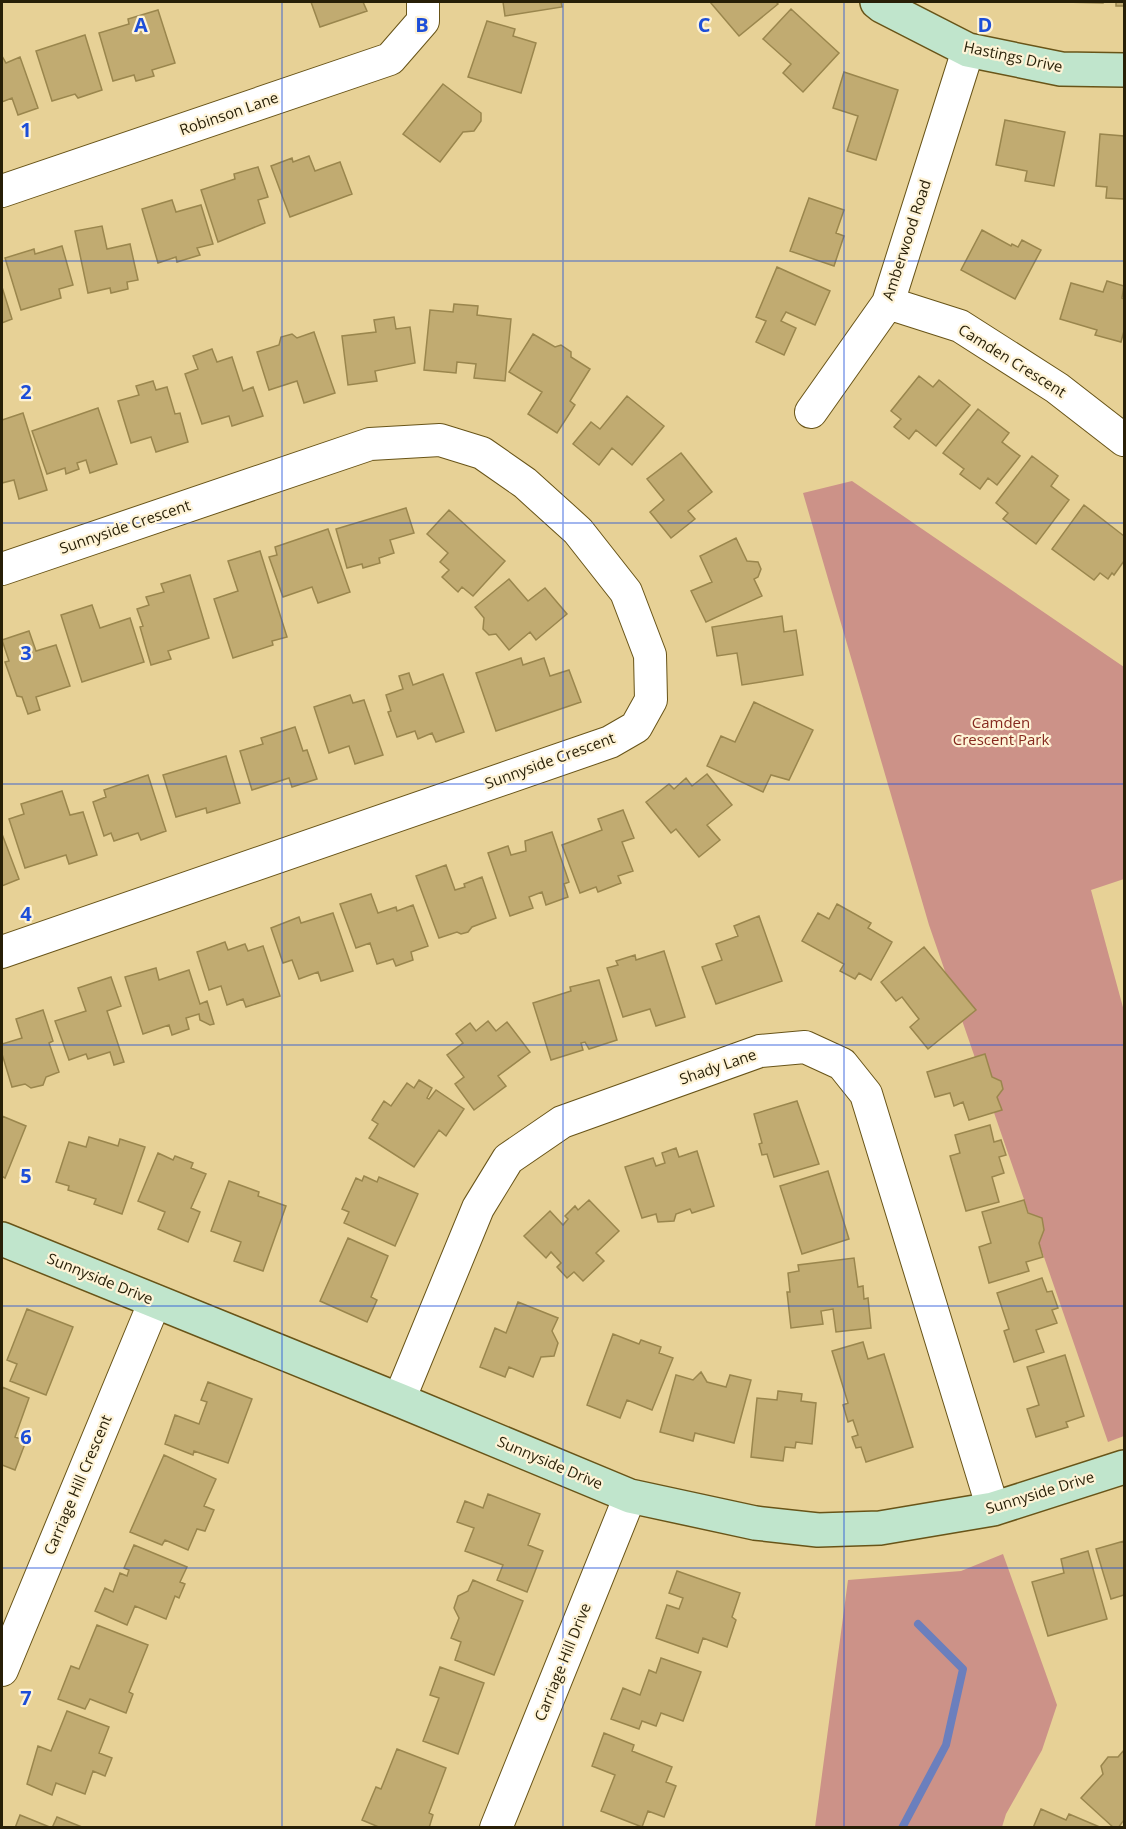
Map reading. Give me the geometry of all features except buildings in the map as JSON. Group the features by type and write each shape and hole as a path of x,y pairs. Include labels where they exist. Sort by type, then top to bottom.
{"street":[{"name":"Robinson Lane","path":"2,191 390,59 423,21 423,2"},
{"name":"Hastings Drive","path":"877,2 968,50 1061,69 1125,70"},
{"name":"Amberwood Road","path":"811,412 888,303 968,50"},
{"name":"Camden Crescent","path":"888,303 960,326 1057,388 1125,440"},
{"name":"Sunnyside Crescent","path":"2,569 370,444 440,440 482,453 525,483 579,531 626,592 651,655 651,700 636,727 610,742 2,952"},
{"name":"Shady Lane","path":"399,1400 478,1208 508,1159 562,1122 760,1051 805,1047 842,1064 866,1094 993,1509"},
{"name":"Sunnyside Drive","path":"2,1239 630,1496 755,1522 818,1530 880,1528 993,1509 1125,1467"},
{"name":"Carriage Hill Crescent","path":"2,1670 155,1301"},
{"name":"Carriage Hill Drive","path":"496,1827 630,1496"}],"green space":[{"name":"Camden Crescent Park","path":"852,481 1124,667 1124,879 1091,890 1124,1011 1124,1436 1108,1442 929,925 803,493"},
{"path":"1003,1554 1057,1705 1042,1750 1006,1814 1002,1827 815,1827 848,1580 961,1571"}],"waterway":[{"path":"902,1828 946,1745 963,1669 918,1624"}]}
